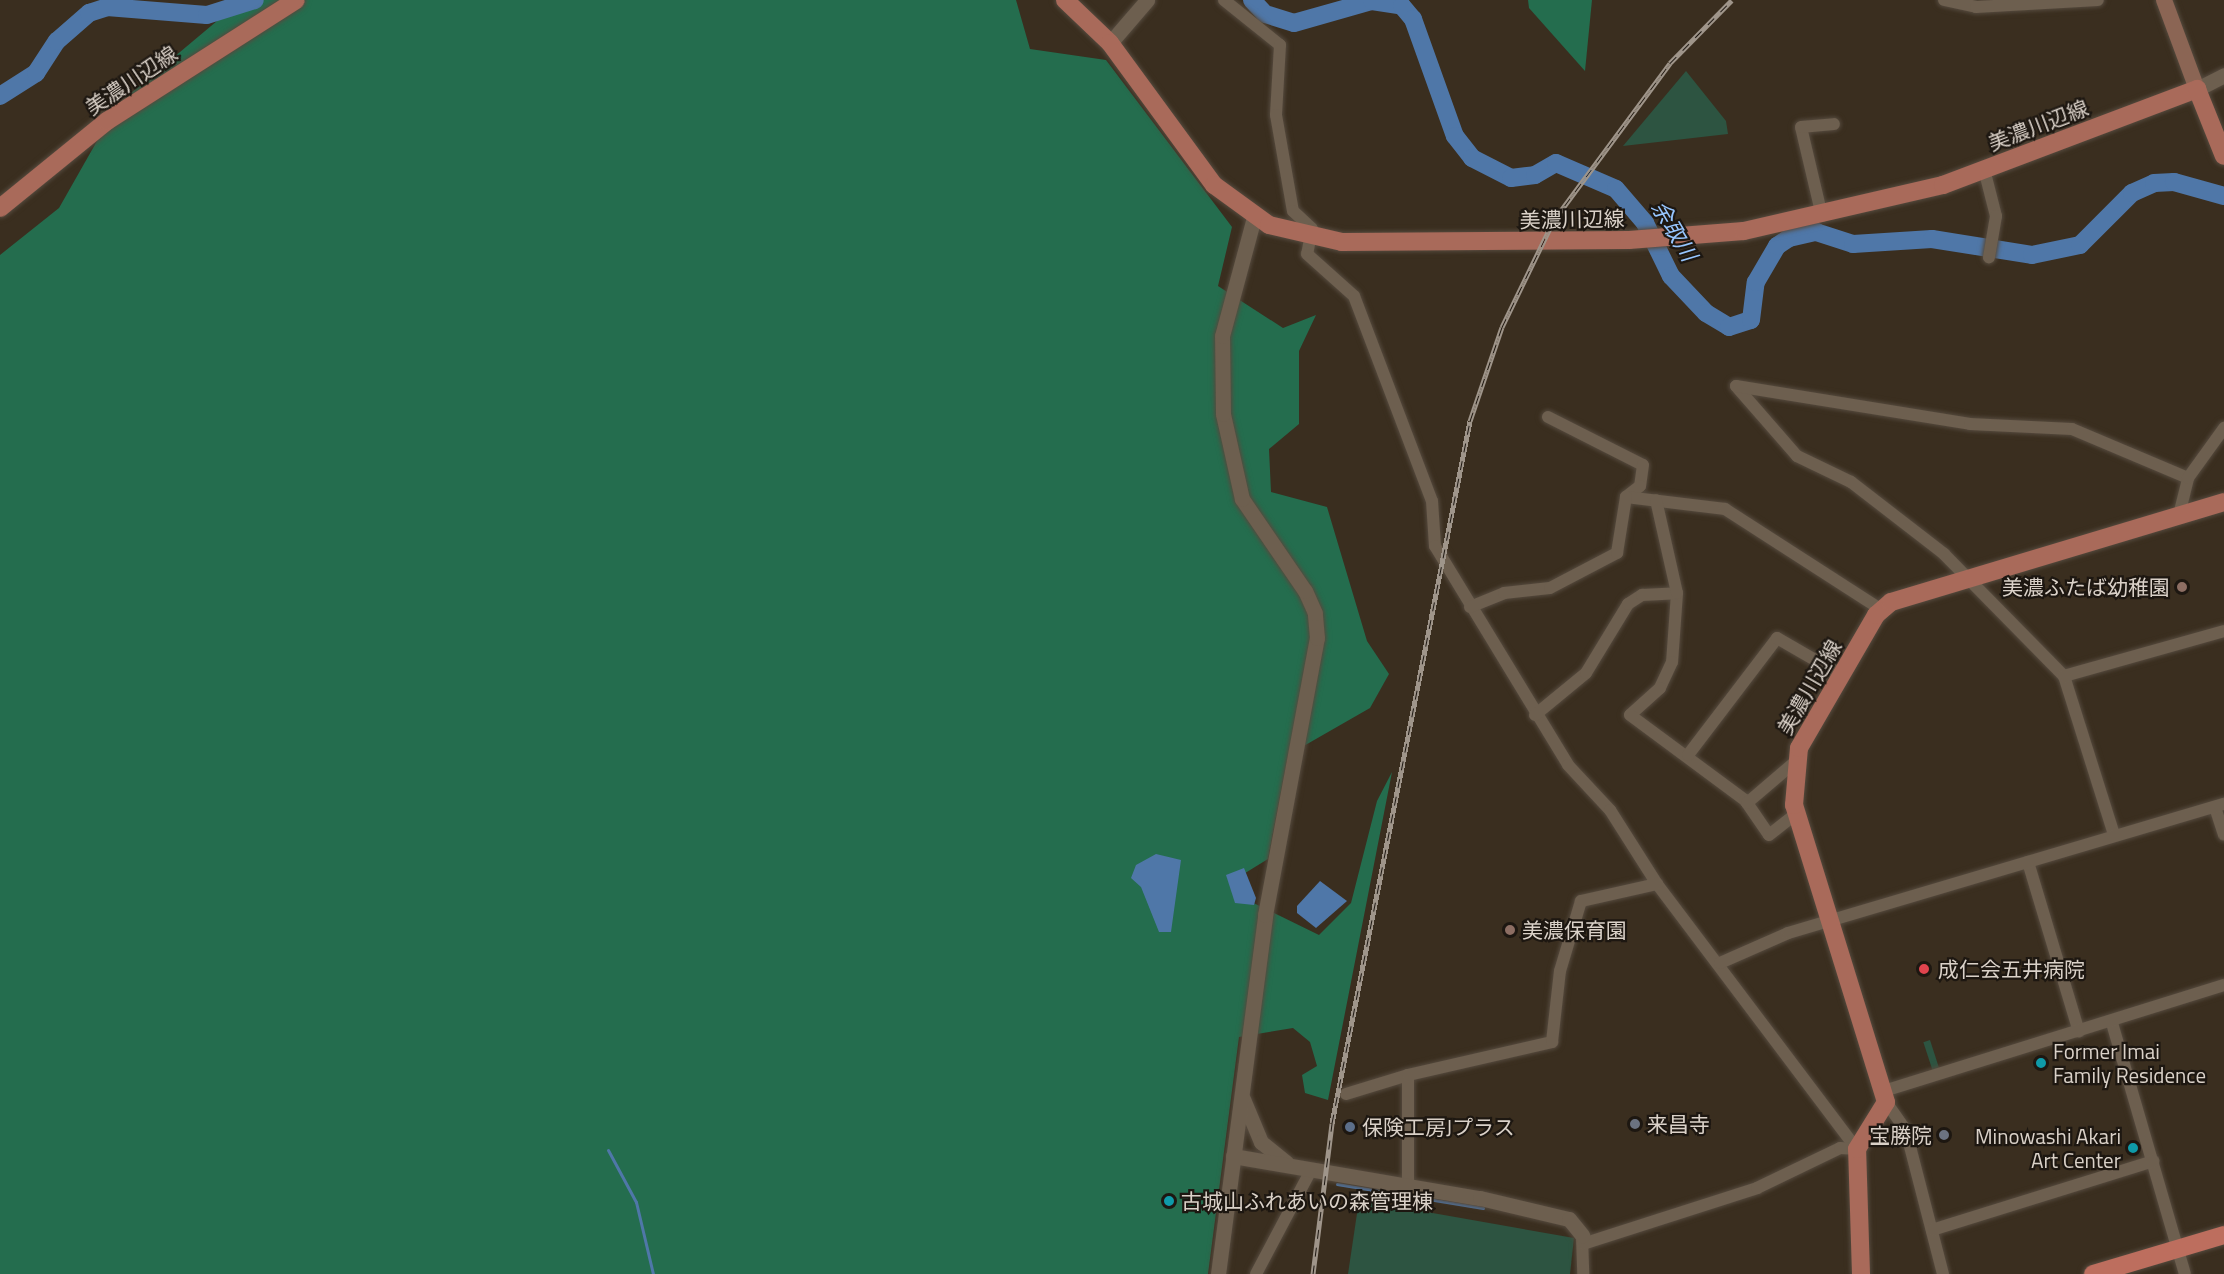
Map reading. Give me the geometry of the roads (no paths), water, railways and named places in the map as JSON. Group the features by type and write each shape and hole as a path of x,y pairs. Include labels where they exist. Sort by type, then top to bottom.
{"highway":[{"path":"2093,1274 2224,1235"}],"main road":[{"name":"美濃川辺線","path":"0,208 107,121 296,0"},
{"name":"美濃川辺線","path":"1065,0 1110,42 1214,185 1254,217 1308,237 1342,242 1672,238 1822,216 1984,169 2197,89"},
{"path":"2164,0 2224,156"},
{"path":"1882,610 1916,593 2224,502"},
{"name":"美濃川辺線","path":"1882,610 1841,675 1796,762 1797,813 1833,921 1885,1096"},
{"path":"1861,1274 1857,1149 1885,1096"}],"street":[{"path":"1110,42 1147,0"},
{"path":"1224,0 1280,45 1276,116 1293,211 1312,229 1308,237 1307,254 1354,296 1432,501 1435,546 1470,608 1568,765 1610,810 1657,884 1720,963 1857,1149"},
{"path":"1944,0 1976,7 2098,0"},
{"path":"2197,89 2224,75"},
{"path":"1822,216 1801,127 1834,124"},
{"path":"1984,169 1994,196 1989,257"},
{"path":"1218,1274 1265,915 1317,638 1315,613 1305,591 1242,500 1223,414 1222,336 1254,217"},
{"path":"2114,835 2064,676 1971,578 1851,482 1797,456 1736,386 1970,424 2072,429 2188,478"},
{"path":"1470,608 1504,593 1550,588 1617,553 1626,497 1640,486 1643,465 1548,417"},
{"path":"2179,515 2188,478 2224,428"},
{"path":"1626,497 1725,509 1882,610"},
{"path":"1656,500 1677,593 1672,662 1660,688 1630,715 1688,755 1747,803 1769,835 1797,813"},
{"path":"1535,715 1586,673 1628,604 1642,595 1677,593"},
{"path":"2064,676 2224,631"},
{"path":"1688,755 1777,638 1841,675"},
{"path":"1747,803 1796,762"},
{"path":"1720,963 1788,933 2220,805 2224,835"},
{"path":"2028,862 2079,1032"},
{"path":"1346,1094 1408,1075 1552,1042 1560,971 1581,901 1657,884"},
{"path":"1943,1274 1906,1131 1885,1096 2224,986"},
{"path":"2112,1023 2185,1274"},
{"path":"1408,1075 1408,1185"},
{"path":"1241,1090 1261,1142 1293,1167"},
{"path":"1583,1239 1756,1188 1840,1148 1857,1149"},
{"path":"1233,1156 1408,1185 1569,1219 1583,1239 1583,1274"},
{"path":"1932,1230 2153,1161"},
{"path":"1256,1274 1311,1170"}],"water":[{"path":"1156,854 1181,860 1171,932 1159,932 1141,887 1131,878 1136,865"},
{"path":"1244,868 1256,898 1254,905 1235,903 1226,875"},
{"path":"1320,881 1347,901 1316,928 1297,913 1297,906"}],"waterway":[{"name":"余取川","path":"0,96 36,73 57,41 89,13 107,7 207,15 255,0"},
{"name":"余取川","path":"1252,0 1265,14 1294,23 1372,1 1402,6 1413,19 1455,136 1472,158 1511,178 1535,175 1556,163 1616,189 1645,223 1671,276 1706,313 1729,327 1751,320 1756,282 1777,246 1789,238 1816,232 1853,244 1932,239 2032,255 2080,245 2132,193 2154,183 2174,182 2224,196"},
{"path":"608,1150 636,1202 653,1274"},
{"path":"1337,1184 1483,1208"}],"railway":[{"path":"1313,1274 1332,1123 1470,421 1502,327 1554,220 1670,63 1732,0"}],"place":[{"name":"美濃ふたば幼稚園","path":"2182,587"},
{"name":"美濃保育園","path":"1510,930"},
{"name":"成仁会五井病院","path":"1924,969"},
{"name":"Former Imai Family Residence","path":"2041,1063"},
{"name":"来昌寺","path":"1635,1124"},
{"name":"保険工房Jプラス","path":"1350,1127"},
{"name":"宝勝院","path":"1944,1135"},
{"name":"Minowashi Akari Art Center","path":"2133,1148"},
{"name":"古城山ふれあいの森管理棟","path":"1169,1201"}]}
